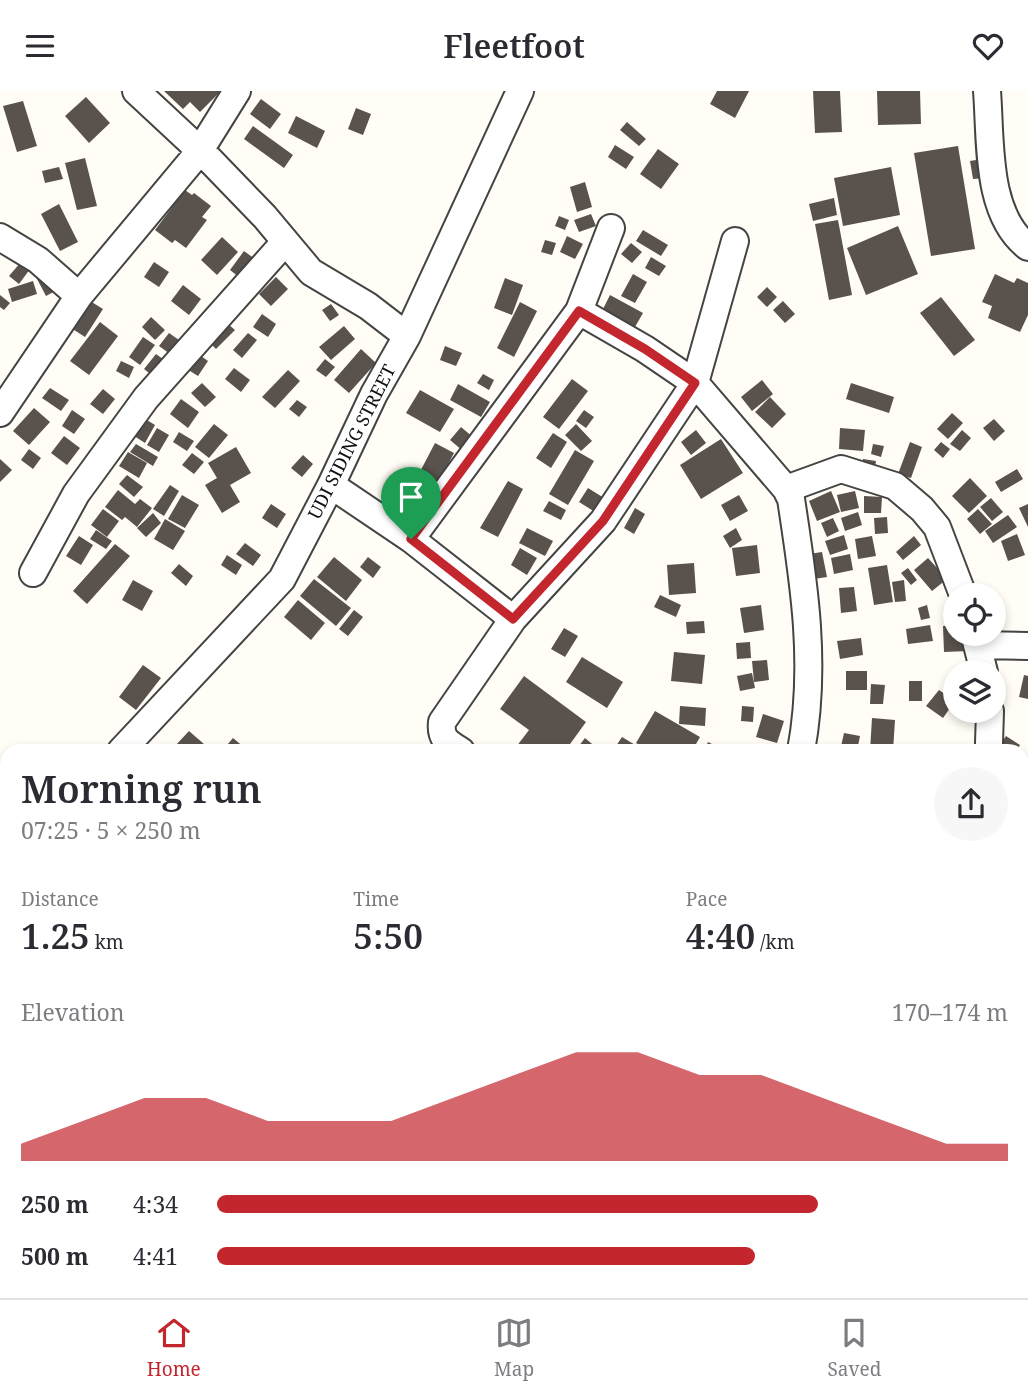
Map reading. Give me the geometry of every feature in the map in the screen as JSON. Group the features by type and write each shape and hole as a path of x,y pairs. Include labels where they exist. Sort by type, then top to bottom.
{"street":[{"path":"136,91 170,121 265,217 311,272 368,306 407,336"},
{"path":"0,413 79,296 199,152 237,91"},
{"name":"UDI SIDING STREET","path":"128,744 282,579 374,394 407,336 520,91"},
{"path":"987,91 995,192 1006,220 1028,247"},
{"path":"411,539 579,311 611,227"},
{"path":"0,237 38,260 79,296"},
{"path":"450,744 441,733 442,722 513,619 603,521 695,383 735,241"},
{"path":"33,573 76,494 146,398 285,242"},
{"path":"579,311 645,349 695,383 786,489 802,568 809,651 802,744"},
{"path":"786,489 841,469 895,486 922,509 937,527 958,583"},
{"path":"331,485 411,539 513,619"},
{"path":"1006,643 1028,646"},
{"path":"989,743 990,723"}],"building":[{"path":"164,91 221,91 200,112 190,102 183,109"},
{"path":"717,91 749,91 735,118 710,104"},
{"path":"813,91 840,91 842,132 815,133"},
{"path":"877,91 920,91 921,124 878,125"},
{"path":"86,97 110,123 89,143 65,116"},
{"path":"261,99 281,114 270,129 250,114"},
{"path":"23,101 37,146 17,152 3,106"},
{"path":"356,108 371,114 363,135 348,129"},
{"path":"296,116 325,131 317,148 288,133"},
{"path":"627,122 646,139 639,146 620,130"},
{"path":"253,126 293,155 284,168 244,139"},
{"path":"615,145 634,157 626,169 608,157"},
{"path":"958,146 975,249 931,256 914,153"},
{"path":"658,149 679,164 661,189 640,174"},
{"path":"85,158 97,206 77,210 65,163"},
{"path":"982,159 985,178 973,179 970,161"},
{"path":"59,167 63,179 45,183 42,171"},
{"path":"891,167 900,215 843,226 834,178"},
{"path":"585,182 592,207 577,212 570,187"},
{"path":"185,190 192,195 194,193 211,206 202,217 207,220 186,248 175,240 172,243 155,230"},
{"path":"834,198 837,215 813,221 809,204"},
{"path":"59,204 78,242 60,251 41,214"},
{"path":"591,214 596,226 579,232 574,220"},
{"path":"559,216 569,220 565,230 555,226"},
{"path":"838,220 852,295 829,300 815,224"},
{"path":"898,226 918,274 866,295 847,248"},
{"path":"643,230 668,245 661,256 636,241"},
{"path":"567,236 583,244 575,259 560,252"},
{"path":"222,237 238,252 217,275 201,260"},
{"path":"545,240 556,243 552,255 541,252"},
{"path":"631,243 642,252 632,263 621,254"},
{"path":"244,251 259,262 244,281 230,270"},
{"path":"651,257 666,266 659,276 645,268"},
{"path":"21,262 30,269 19,284 9,276"},
{"path":"154,262 169,272 159,287 144,277"},
{"path":"47,271 57,290 46,296 36,277"},
{"path":"633,274 647,282 635,303 621,296"},
{"path":"995,274 1014,283 1017,278 1028,283 1028,315 1020,332 988,318 992,306 982,302"},
{"path":"276,277 288,289 271,306 259,294"},
{"path":"505,278 523,285 512,315 494,308"},
{"path":"33,281 37,294 12,302 8,289"},
{"path":"183,285 201,299 189,315 171,301"},
{"path":"767,287 777,297 767,307 757,297"},
{"path":"0,295 10,303 4,310 0,307"},
{"path":"610,295 643,313 635,327 603,309"},
{"path":"941,297 975,340 954,356 920,313"},
{"path":"90,301 103,309 85,337 71,328"},
{"path":"783,301 795,314 785,323 773,310"},
{"path":"520,302 537,311 514,357 497,348"},
{"path":"331,304 339,315 330,321 322,310"},
{"path":"262,314 276,324 268,337 253,327"},
{"path":"151,317 165,330 155,340 142,327"},
{"path":"100,322 118,336 89,375 70,361"},
{"path":"228,324 235,330 216,349 210,343"},
{"path":"344,326 355,339 331,360 319,347"},
{"path":"169,333 179,340 170,354 159,346"},
{"path":"248,333 257,340 242,358 233,350"},
{"path":"143,337 155,345 140,365 129,357"},
{"path":"445,346 462,353 456,366 440,360"},
{"path":"361,349 376,363 349,393 334,380"},
{"path":"156,354 167,362 154,377 144,369"},
{"path":"201,356 208,361 198,376 190,371"},
{"path":"325,359 335,367 326,377 316,370"},
{"path":"121,361 134,367 129,378 116,371"},
{"path":"234,368 250,380 241,392 225,379"},
{"path":"288,370 300,381 275,408 262,397"},
{"path":"483,374 494,380 489,390 477,383"},
{"path":"572,379 588,391 559,429 543,417"},
{"path":"762,380 773,394 752,411 741,397"},
{"path":"202,383 216,397 205,407 191,393"},
{"path":"851,383 894,397 889,413 846,399"},
{"path":"458,384 490,402 481,417 450,400"},
{"path":"50,388 69,400 61,411 42,398"},
{"path":"103,389 115,399 103,414 90,404"},
{"path":"420,390 454,409 440,432 406,413"},
{"path":"770,397 786,414 772,428 755,412"},
{"path":"181,399 199,412 188,428 170,414"},
{"path":"297,400 307,407 299,417 289,409"},
{"path":"34,408 50,422 29,445 13,431"},
{"path":"72,410 85,419 74,434 62,426"},
{"path":"584,410 594,417 586,428 576,421"},
{"path":"952,413 963,423 948,439 937,429"},
{"path":"142,417 155,425 145,443 131,434"},
{"path":"994,419 1005,431 994,441 983,428"},
{"path":"214,424 228,435 209,458 195,447"},
{"path":"576,424 592,441 581,451 565,435"},
{"path":"461,427 474,438 463,451 450,440"},
{"path":"157,428 169,435 159,452 147,445"},
{"path":"840,428 865,430 863,451 839,449"},
{"path":"696,430 706,443 691,455 681,442"},
{"path":"962,430 971,438 960,451 950,444"},
{"path":"179,432 194,441 187,451 173,442"},
{"path":"553,433 567,442 551,468 536,458"},
{"path":"64,436 80,448 67,465 51,453"},
{"path":"721,439 743,473 701,499 680,465"},
{"path":"910,442 922,447 911,478 898,474"},
{"path":"941,442 950,449 943,458 934,450"},
{"path":"435,443 454,453 432,495 413,485"},
{"path":"136,444 158,457 153,466 130,452"},
{"path":"873,444 884,446 881,457 871,454"},
{"path":"236,447 251,473 230,485 240,502 222,513 205,485 217,478 208,463"},
{"path":"29,449 41,458 33,469 21,460"},
{"path":"575,450 594,461 568,505 549,494"},
{"path":"128,452 147,463 139,478 119,466"},
{"path":"192,453 204,462 194,474 182,465"},
{"path":"303,455 313,464 302,477 291,468"},
{"path":"0,459 12,470 0,482"},
{"path":"863,459 876,461 874,474 862,472"},
{"path":"1017,469 1023,479 1001,492 995,482"},
{"path":"127,475 143,487 134,497 119,484"},
{"path":"970,478 987,496 969,513 952,496"},
{"path":"508,481 523,489 498,537 480,528"},
{"path":"170,485 179,491 164,516 153,509"},
{"path":"588,488 604,498 595,512 579,502"},
{"path":"118,490 135,504 140,499 152,508 137,527 125,517 122,520 105,507"},
{"path":"831,491 840,512 817,521 809,501"},
{"path":"855,491 859,508 841,512 837,495"},
{"path":"182,495 199,505 185,528 168,519"},
{"path":"739,495 748,511 730,521 721,505"},
{"path":"864,496 882,497 881,513 864,513"},
{"path":"991,498 1003,512 992,521 980,507"},
{"path":"549,501 566,510 561,520 543,511"},
{"path":"271,504 286,514 277,528 262,518"},
{"path":"1028,504 1028,527 1019,508"},
{"path":"635,508 645,514 634,534 624,528"},
{"path":"103,509 119,521 107,537 91,525"},
{"path":"978,509 992,524 980,534 967,519"},
{"path":"858,512 862,525 845,531 841,518"},
{"path":"153,513 161,523 146,537 137,528"},
{"path":"1008,515 1017,527 993,543 985,531"},
{"path":"887,517 888,533 875,534 874,518"},
{"path":"833,518 839,531 827,537 821,523"},
{"path":"165,519 185,531 173,550 154,539"},
{"path":"527,528 553,541 545,556 519,543"},
{"path":"736,528 742,540 730,548 723,536"},
{"path":"96,530 112,541 106,549 90,539"},
{"path":"1017,534 1025,555 1008,561 1001,541"},
{"path":"844,535 848,549 830,555 825,541"},
{"path":"79,536 93,545 81,565 66,556"},
{"path":"872,536 876,556 858,559 855,539"},
{"path":"914,536 921,545 903,560 896,552"},
{"path":"245,543 261,555 253,566 236,554"},
{"path":"115,544 130,556 87,604 73,591"},
{"path":"757,545 760,573 736,576 732,548"},
{"path":"520,548 537,558 527,575 511,565"},
{"path":"822,552 827,577 814,579 809,554"},
{"path":"850,554 853,570 834,574 831,558"},
{"path":"227,555 242,565 236,575 221,565"},
{"path":"334,557 362,580 346,601 317,577"},
{"path":"368,557 381,567 373,578 360,567"},
{"path":"928,558 947,579 932,591 914,570"},
{"path":"694,563 696,593 669,595 667,565"},
{"path":"179,564 193,576 186,586 171,573"},
{"path":"887,565 893,602 874,605 868,568"},
{"path":"908,568 917,580 911,585 901,573"},
{"path":"314,579 351,608 336,626 300,596"},
{"path":"133,580 153,591 142,611 122,600"},
{"path":"904,580 906,601 895,602 892,582"},
{"path":"854,587 857,611 841,613 839,588"},
{"path":"660,595 681,605 676,617 654,607"},
{"path":"298,600 325,623 311,640 284,617"},
{"path":"761,605 764,630 744,633 740,608"},
{"path":"927,605 930,618 921,620 918,608"},
{"path":"354,610 363,617 348,636 339,629"},
{"path":"704,621 705,633 687,634 686,622"},
{"path":"930,625 933,641 908,644 906,629"},
{"path":"564,628 578,636 565,657 551,649"},
{"path":"861,638 863,655 840,659 837,641"},
{"path":"750,642 751,658 737,659 736,643"},
{"path":"944,646 968,646 968,651 944,652"},
{"path":"674,652 705,655 702,684 671,681"},
{"path":"582,657 623,682 607,708 566,682"},
{"path":"767,660 769,680 754,682 752,661"},
{"path":"143,665 161,678 136,710 119,697"},
{"path":"846,671 867,671 867,690 846,690"},
{"path":"752,673 755,688 740,691 737,676"},
{"path":"1024,675 1028,676 1028,699 1019,697"},
{"path":"524,676 586,722 570,744 518,744 529,730 500,709"},
{"path":"909,681 922,681 922,701 909,701"},
{"path":"871,684 885,685 883,704 870,704"},
{"path":"939,690 943,693 943,718 926,706"},
{"path":"680,706 706,708 705,726 679,724"},
{"path":"742,706 754,707 753,722 741,721"},
{"path":"655,711 700,737 696,744 636,743"},
{"path":"763,714 784,721 777,743 756,737"},
{"path":"872,718 895,720 893,744 870,744"},
{"path":"189,731 204,744 177,744"},
{"path":"844,733 860,736 858,744 842,744"},
{"path":"1006,736 1018,744 1001,744"},
{"path":"622,737 634,744 617,744"},
{"path":"233,738 240,744 228,744"},
{"path":"585,738 592,744 580,744"}],"route":[{"path":"579,311 645,349 695,383 603,521 513,619 411,539 579,311"}]}
